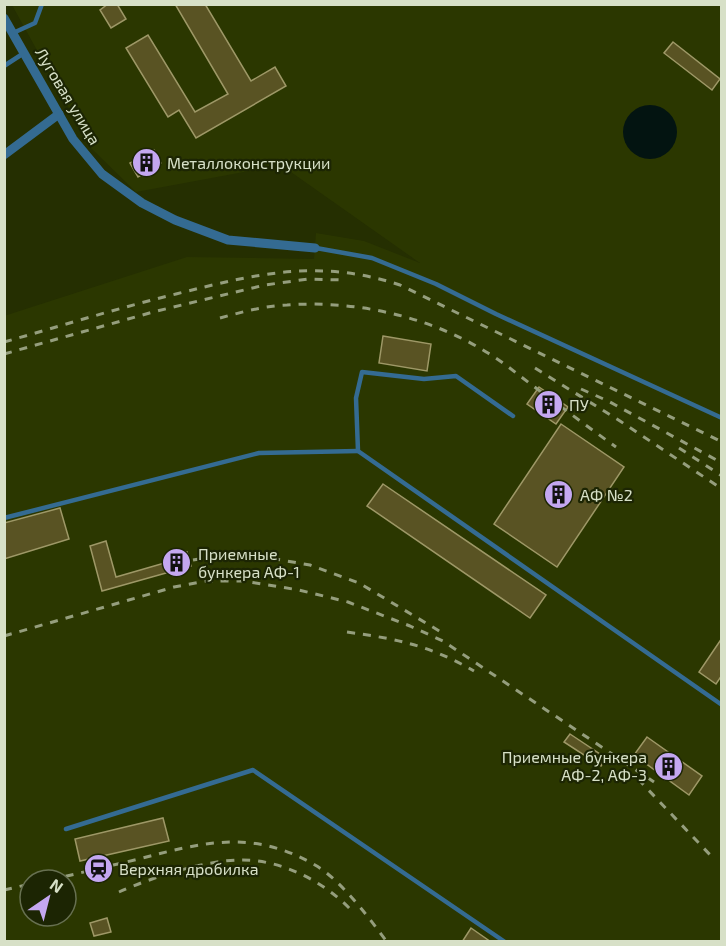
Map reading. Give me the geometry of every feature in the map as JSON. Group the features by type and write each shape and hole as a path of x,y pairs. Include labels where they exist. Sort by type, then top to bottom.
{"street":[{"name":"Луговая улица","path":"4,18 73,139 102,174 142,203 175,220 228,240 315,248"},
{"path":"4,155 58,114"}],"lane":[{"path":"13,33 35,23 42,4"},
{"path":"4,66 24,53"},
{"path":"315,248 372,258 436,284 722,418"},
{"path":"358,451 356,398 362,372 424,379 456,376 513,416"},
{"path":"4,518 259,453 358,451 722,705"},
{"path":"66,829 253,770 505,942"}],"shaded area":[{"path":"12,5 721,5 721,941 5,941 4,316 187,257 314,259 316,233 364,241 420,263 281,165 136,192 91,148"},
{"path":"650,105 660,107 669,113 675,122 677,132 675,142 669,151 660,157 650,159 640,157 631,151 625,142 623,132 625,122 631,113 640,107"}],"building":[{"path":"108,4 117,4 126,19 111,28 100,10"},
{"path":"175,4 205,4 251,81 275,67 286,86 196,138 179,110 168,117 126,48 148,35 195,112 228,94"},
{"path":"673,42 720,79 712,90 664,53"},
{"name":"Металлоконструкции","path":"154,150 161,163 138,177 130,163"},
{"path":"383,336 431,344 427,371 379,363"},
{"name":"ПУ","path":"539,387 568,407 556,424 527,404"},
{"name":"АФ №2","path":"561,424 624,467 557,567 494,524"},
{"path":"383,484 546,595 530,618 367,506"},
{"path":"60,508 69,539 4,559 4,523"},
{"name":"Приемные бункера АФ-1","path":"106,541 116,577 175,560 174,555 187,552 191,566 102,591 90,546"},
{"path":"722,638 722,675 716,684 699,672"},
{"path":"570,734 606,758 601,766 564,742"},
{"name":"Приемные бункера АФ-2, АФ-3","path":"647,737 702,776 689,795 634,755"},
{"path":"163,818 169,841 80,861 75,839"},
{"path":"107,918 111,932 94,936 90,923"},
{"path":"471,928 491,942 462,942"}],"railway":[{"path":"4,342 133,305 233,280 287,272 342,272 400,285 722,442"},
{"path":"4,354 153,312 265,285 308,279 344,280"},
{"path":"220,318 270,307 313,304 365,308 416,320 465,340 494,357 616,447"},
{"path":"535,368 722,489"},
{"path":"581,389 608,401 722,463"},
{"path":"679,448 722,476"},
{"path":"193,560 228,554 252,555 310,565 359,583 441,632"},
{"path":"4,636 174,587 206,581 243,581 299,590 348,602 443,641 654,782"},
{"path":"347,632 412,644 442,655 474,671"},
{"path":"638,779 714,859"},
{"path":"78,873 207,844 228,842 270,846 292,854 325,871 354,900 387,942"},
{"path":"119,892 195,866 226,861 255,861 271,863 301,874 329,891 352,911"},
{"path":"4,890 18,887"}],"place":[{"name":"Металлоконструкции","path":"146,163"},
{"name":"ПУ","path":"548,405"},
{"name":"АФ №2","path":"559,495"},
{"name":"Приемные бункера АФ-1","path":"177,563"},
{"name":"Приемные бункера АФ-2, АФ-3","path":"668,766"},
{"name":"Верхняя дробилка","path":"98,869"}]}
